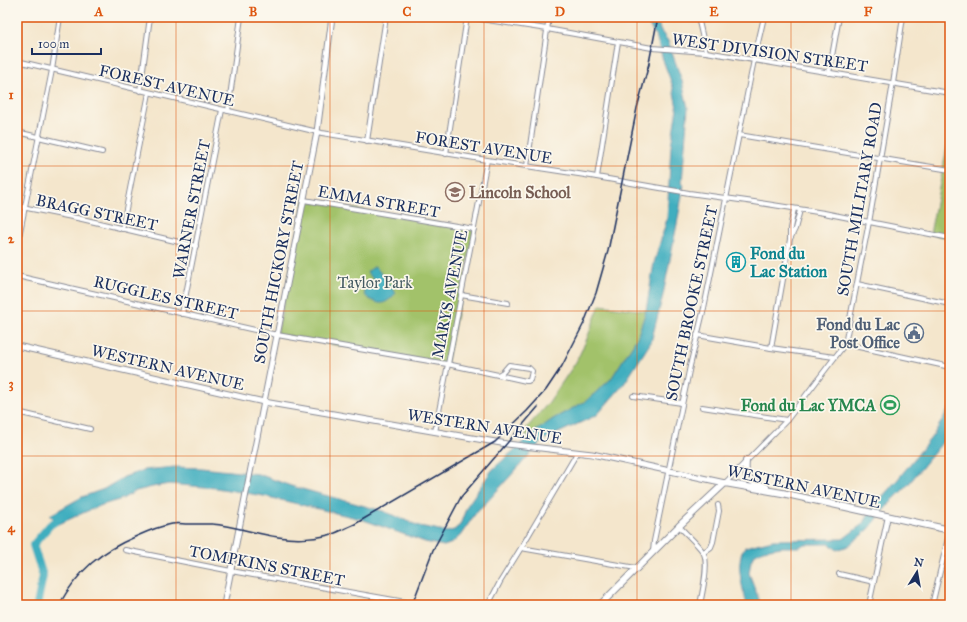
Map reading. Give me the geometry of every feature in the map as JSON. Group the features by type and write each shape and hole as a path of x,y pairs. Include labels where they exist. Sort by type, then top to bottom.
{"main road":[{"path":"746,461 745,473 748,479 752,482 782,493"},
{"name":"WESTERN AVENUE","path":"725,483 782,493 950,530"},
{"name":"SOUTH MILITARY ROAD","path":"600,605 679,526 725,483"}],"street":[{"path":"17,247 52,70 60,17"},
{"path":"140,90 150,17"},
{"path":"228,111 241,17"},
{"name":"SOUTH HICKORY STREET","path":"224,605 317,132 332,17"},
{"path":"367,141 386,17"},
{"path":"446,154 468,17"},
{"name":"WEST DIVISION STREET","path":"468,17 655,48 706,52 950,93"},
{"path":"527,166 548,17"},
{"path":"698,17 706,52"},
{"name":"SOUTH BROOKE STREET","path":"653,552 682,403 764,17"},
{"path":"829,73 839,17"},
{"name":"SOUTH MILITARY ROAD","path":"725,483 787,420 845,344 869,222 903,17"},
{"path":"597,177 618,42"},
{"name":"FOREST AVENUE","path":"17,61 317,132 800,210 950,238"},
{"path":"122,229 149,93"},
{"name":"WARNER STREET","path":"182,314 222,110"},
{"path":"17,132 102,152"},
{"path":"739,135 950,170"},
{"name":"MARYS AVENUE","path":"435,432 487,160"},
{"name":"EMMA STREET","path":"304,200 474,229"},
{"name":"BRAGG STREET","path":"17,206 82,219 196,246"},
{"path":"771,348 794,209"},
{"path":"790,239 795,229 800,210"},
{"name":"RUGGLES STREET","path":"17,276 277,335 447,364 498,375 528,381 530,380 532,371 529,368 509,365 498,375"},
{"path":"857,284 950,304"},
{"path":"461,295 508,303"},
{"path":"697,335 834,358"},
{"path":"845,344 950,367"},
{"name":"WESTERN AVENUE","path":"17,346 264,402 514,446 592,454 725,483"},
{"path":"633,396 682,403"},
{"path":"702,407 787,420"},
{"path":"17,412 90,429"},
{"path":"488,605 500,582 577,453"},
{"path":"704,552 713,542 719,511 718,505"},
{"path":"869,605 885,516"},
{"path":"679,526 704,552 706,558 706,572 700,605"},
{"path":"932,605 950,530"},
{"path":"521,548 636,568"},
{"name":"TOMPKINS STREET","path":"125,550 231,571 405,602"},
{"path":"839,574 874,582"}],"green space":[{"path":"950,132 950,238 930,234"},
{"name":"Taylor Park","path":"304,200 474,229 447,364 277,335"},
{"path":"600,305 646,311 637,338 611,379 586,401 553,419 527,438 525,430 549,402 576,362"}],"water":[{"path":"645,17 657,17 660,30 668,41 682,81 688,108 682,182 684,184 663,295 651,342 624,384 597,415 543,440 478,510 460,536 452,543 444,546 425,542 361,519 264,496 216,488 169,484 136,491 122,499 102,505 59,524 50,515 82,497 104,489 124,477 144,470 175,467 258,474 291,486 383,511 419,526 446,532 454,530 460,525 467,506 492,470 533,433 553,419 586,401 611,379 637,338 646,311 654,263 667,219 671,146 677,108 673,87 656,36"},
{"path":"375,266 396,293 382,303 370,300 364,293 365,288 374,280 367,272"},
{"path":"950,407 950,433 907,486 889,504 869,529 848,546 837,550 830,544 804,544 800,547 782,547 763,550 754,555 751,561 749,573 761,605 747,605 740,576 740,560 745,547 773,540 843,539 864,523 872,508 898,479 934,434"}],"waterway":[{"path":"37,605 43,576 33,545 50,525 64,516"}],"railway":[{"path":"648,68 658,17"},
{"path":"59,605 74,581 101,555 124,542 163,526 174,524 212,524 229,526 285,538 299,539 321,537 335,533 355,524 495,442 546,390 562,366 584,323 596,293 608,251 637,108 649,64"},
{"path":"412,605 433,550 461,497 538,407"}],"place":[{"name":"Lincoln School","path":"455,192"},
{"name":"Fond du Lac Station","path":"736,262"},
{"name":"Fond du Lac Post Office","path":"914,333"},
{"name":"Fond du Lac YMCA","path":"890,405"}]}
